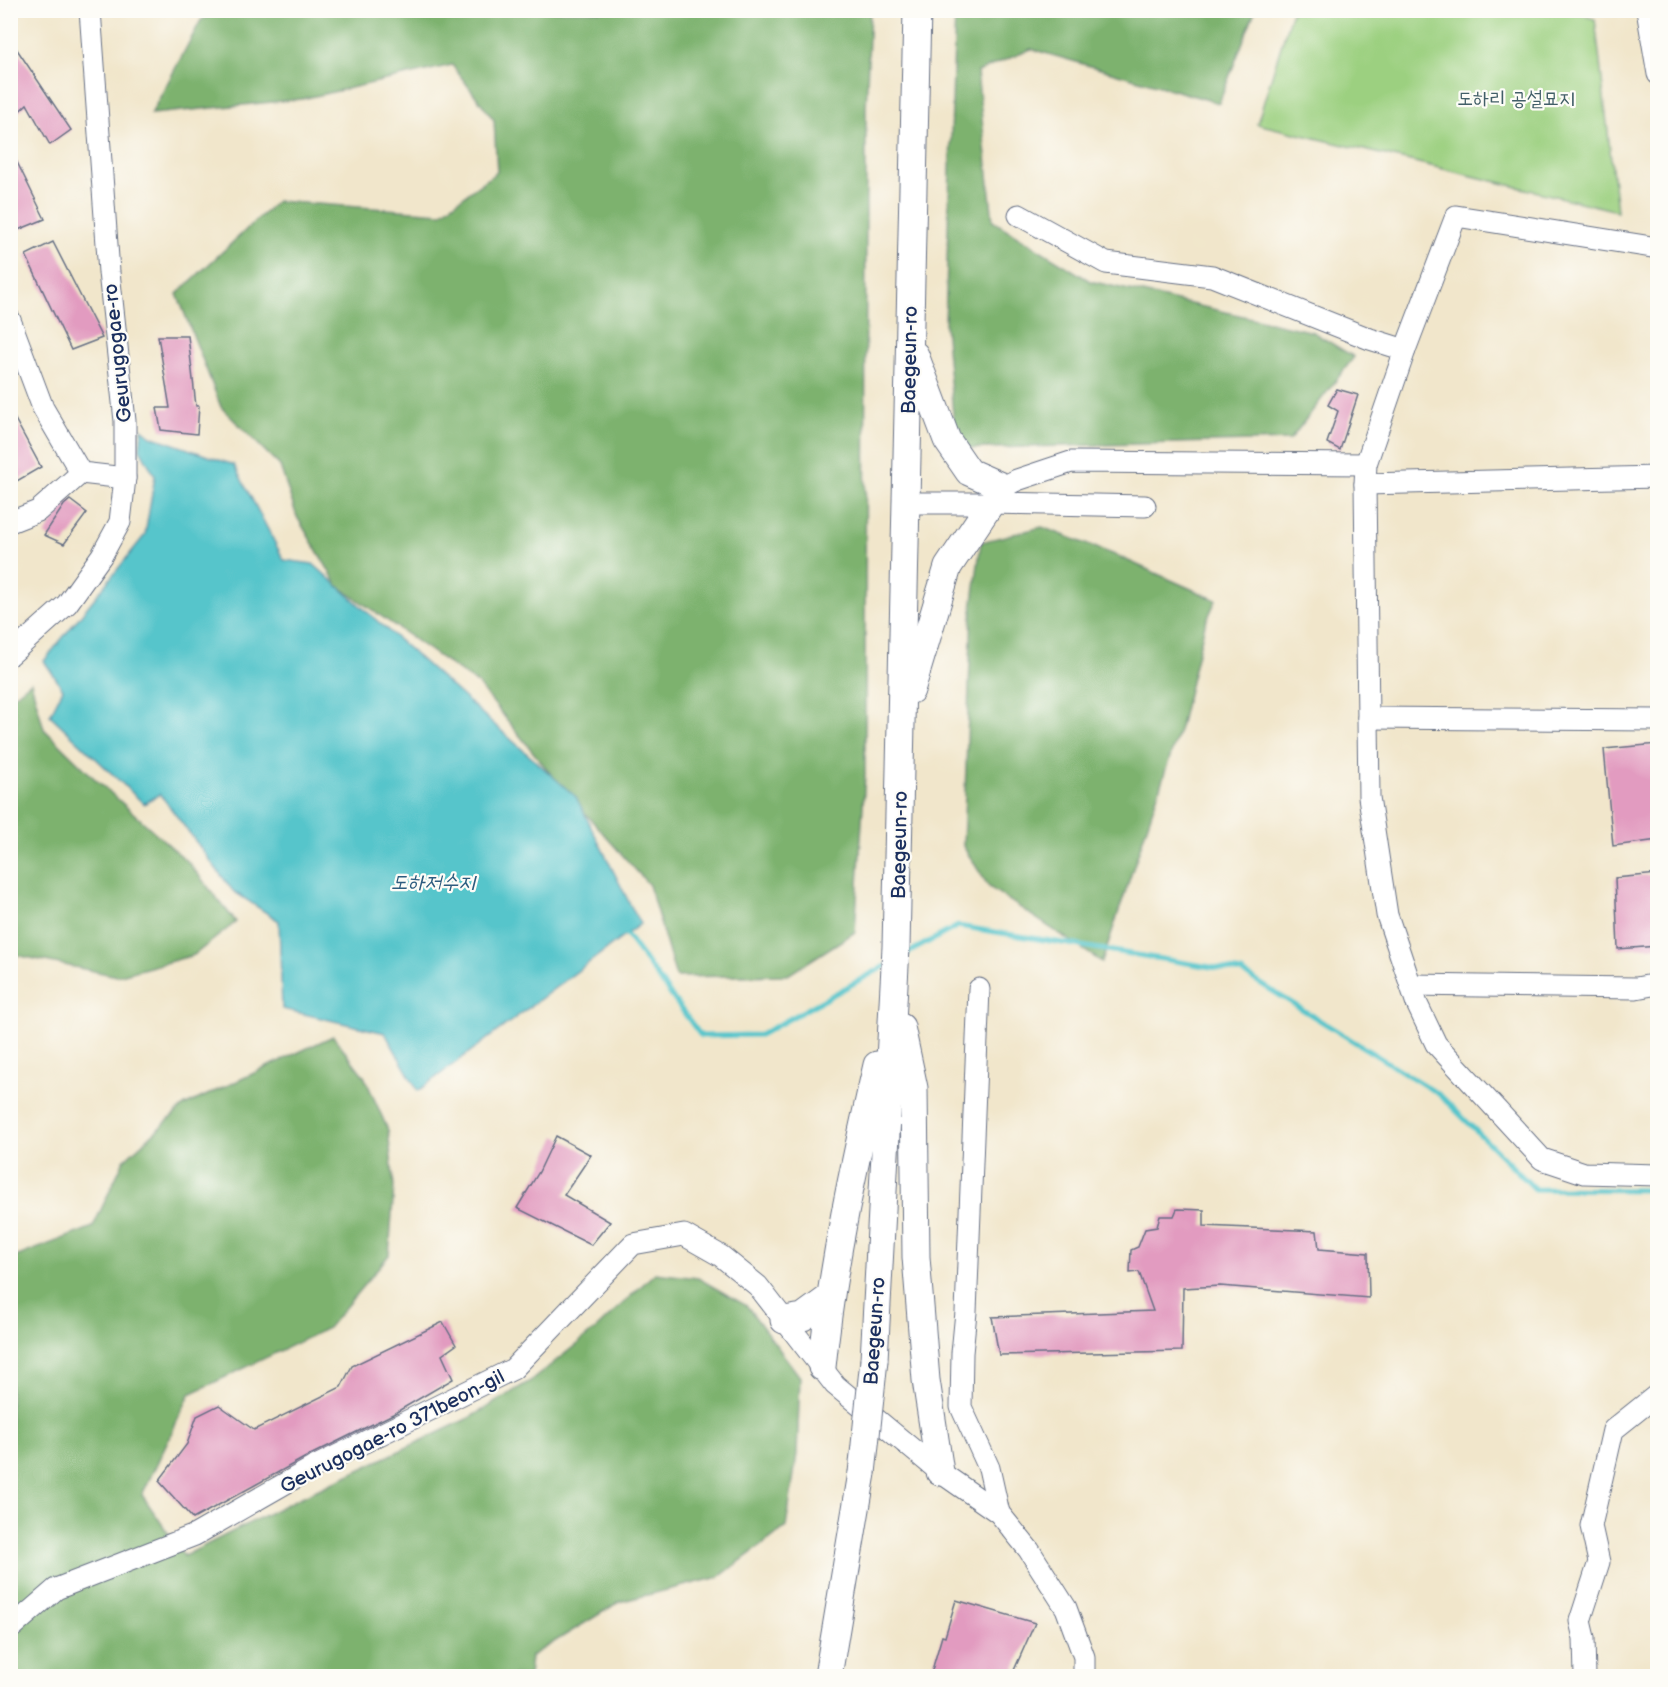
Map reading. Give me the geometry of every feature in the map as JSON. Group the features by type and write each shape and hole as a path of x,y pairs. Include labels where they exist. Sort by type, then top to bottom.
{"main road":[{"name":"Baegeun-ro","path":"828,1677 862,1473 874,1360 896,947 917,10"},
{"path":"901,723 948,567 997,495 969,472 947,440 910,341"},
{"path":"822,1367 829,1298 855,1163 894,983"},
{"path":"894,983 914,1088 916,1257 926,1380 940,1472"},
{"path":"784,1320 803,1317 829,1298"}],"street":[{"name":"Geurugogae-ro","path":"10,655 67,604 102,555 120,522 124,478 125,421 109,272 90,10"},
{"path":"1647,10 1654,40 1658,74"},
{"path":"1019,215 1106,263 1212,276 1370,339 1405,350"},
{"path":"1658,248 1456,216 1405,350 1365,474 1369,796 1387,915 1411,985 1436,1044 1542,1159 1584,1173 1658,1175"},
{"path":"10,320 43,408 81,473"},
{"path":"997,495 1017,480 1071,462 1365,474 1658,477"},
{"path":"10,522 38,511 81,473 124,478"},
{"path":"906,503 997,495 1145,506"},
{"path":"1368,718 1658,720"},
{"path":"1411,985 1636,987 1658,984"},
{"path":"979,989 966,1312 962,1353 962,1407 989,1468 999,1513"},
{"name":"Geurugogae-ro 371beon-gil","path":"10,1629 56,1589 195,1535 312,1468 513,1369 633,1244 684,1235 721,1256 758,1286 835,1385 940,1472 999,1513 1029,1550 1066,1608 1084,1657 1084,1677"},
{"path":"1585,1677 1584,1638 1580,1621 1599,1562 1591,1526 1613,1430 1658,1394"}],"green space":[{"name":"도하리 공설묘지","path":"1565,10 1595,19 1617,211 1257,124 1292,11"},
{"path":"219,11 870,11 866,110 865,775 855,932 788,975 676,977 649,885 554,778 478,684 338,586 297,517 280,466 221,407 177,294 277,201 441,213 497,172 494,120 452,65 302,99 151,114 201,20"},
{"path":"955,11 1255,11 1219,103 1031,49 977,72 993,221 1090,281 1313,332 1354,357 1290,440 956,449 945,325"},
{"path":"1042,527 1115,555 1216,600 1205,624 1180,727 1102,962 989,887 963,846 972,609 981,542"},
{"path":"31,682 44,729 93,777 188,862 236,922 194,955 117,976 11,954 11,698"},
{"path":"333,1036 364,1076 388,1130 394,1186 389,1255 328,1328 190,1394 142,1495 184,1556 287,1504 469,1418 532,1380 597,1328 655,1273 698,1278 747,1306 800,1377 797,1454 786,1527 719,1577 619,1602 531,1656 529,1676 11,1676 10,1256 13,1258 93,1227 124,1160 184,1106"}],"water":[{"name":"도하저수지","path":"142,429 151,436 234,465 284,560 313,564 576,797 640,924 418,1091 385,1033 282,1009 279,921 233,891 160,794 144,804 50,715 63,689 44,661 145,535 155,476 140,449"}],"building":[{"path":"10,39 71,130 50,145 27,104 10,120"},
{"path":"10,148 45,219 18,230 10,212"},
{"path":"53,242 102,338 71,350 26,255"},
{"path":"158,336 188,336 196,406 199,406 197,434 161,430 157,408 170,408"},
{"path":"1337,389 1358,395 1340,450 1327,443 1338,411 1328,405"},
{"path":"10,410 41,467 10,485"},
{"path":"70,500 87,513 64,544 44,535 64,505"},
{"path":"1658,744 1658,840 1613,846 1604,749"},
{"path":"1658,874 1658,946 1618,949 1615,878"},
{"path":"556,1136 591,1155 564,1195 610,1222 591,1245 517,1208 539,1172"},
{"path":"1177,1209 1204,1210 1204,1226 1317,1231 1319,1249 1368,1253 1369,1298 1220,1286 1183,1288 1182,1351 999,1355 992,1317 1153,1311 1139,1272 1130,1273 1131,1250 1138,1247 1145,1229 1157,1227 1160,1216 1174,1216"},
{"path":"443,1322 456,1345 442,1355 453,1379 393,1414 306,1457 193,1519 159,1481 187,1444 197,1416 219,1405 254,1430 341,1387 352,1366"},
{"path":"956,1600 1035,1623 1011,1677 930,1677"}],"waterway":[{"path":"904,955 958,926 1242,972 1440,1095 1535,1189 1658,1190"},
{"path":"626,934 701,1036 760,1035 885,966"}]}
